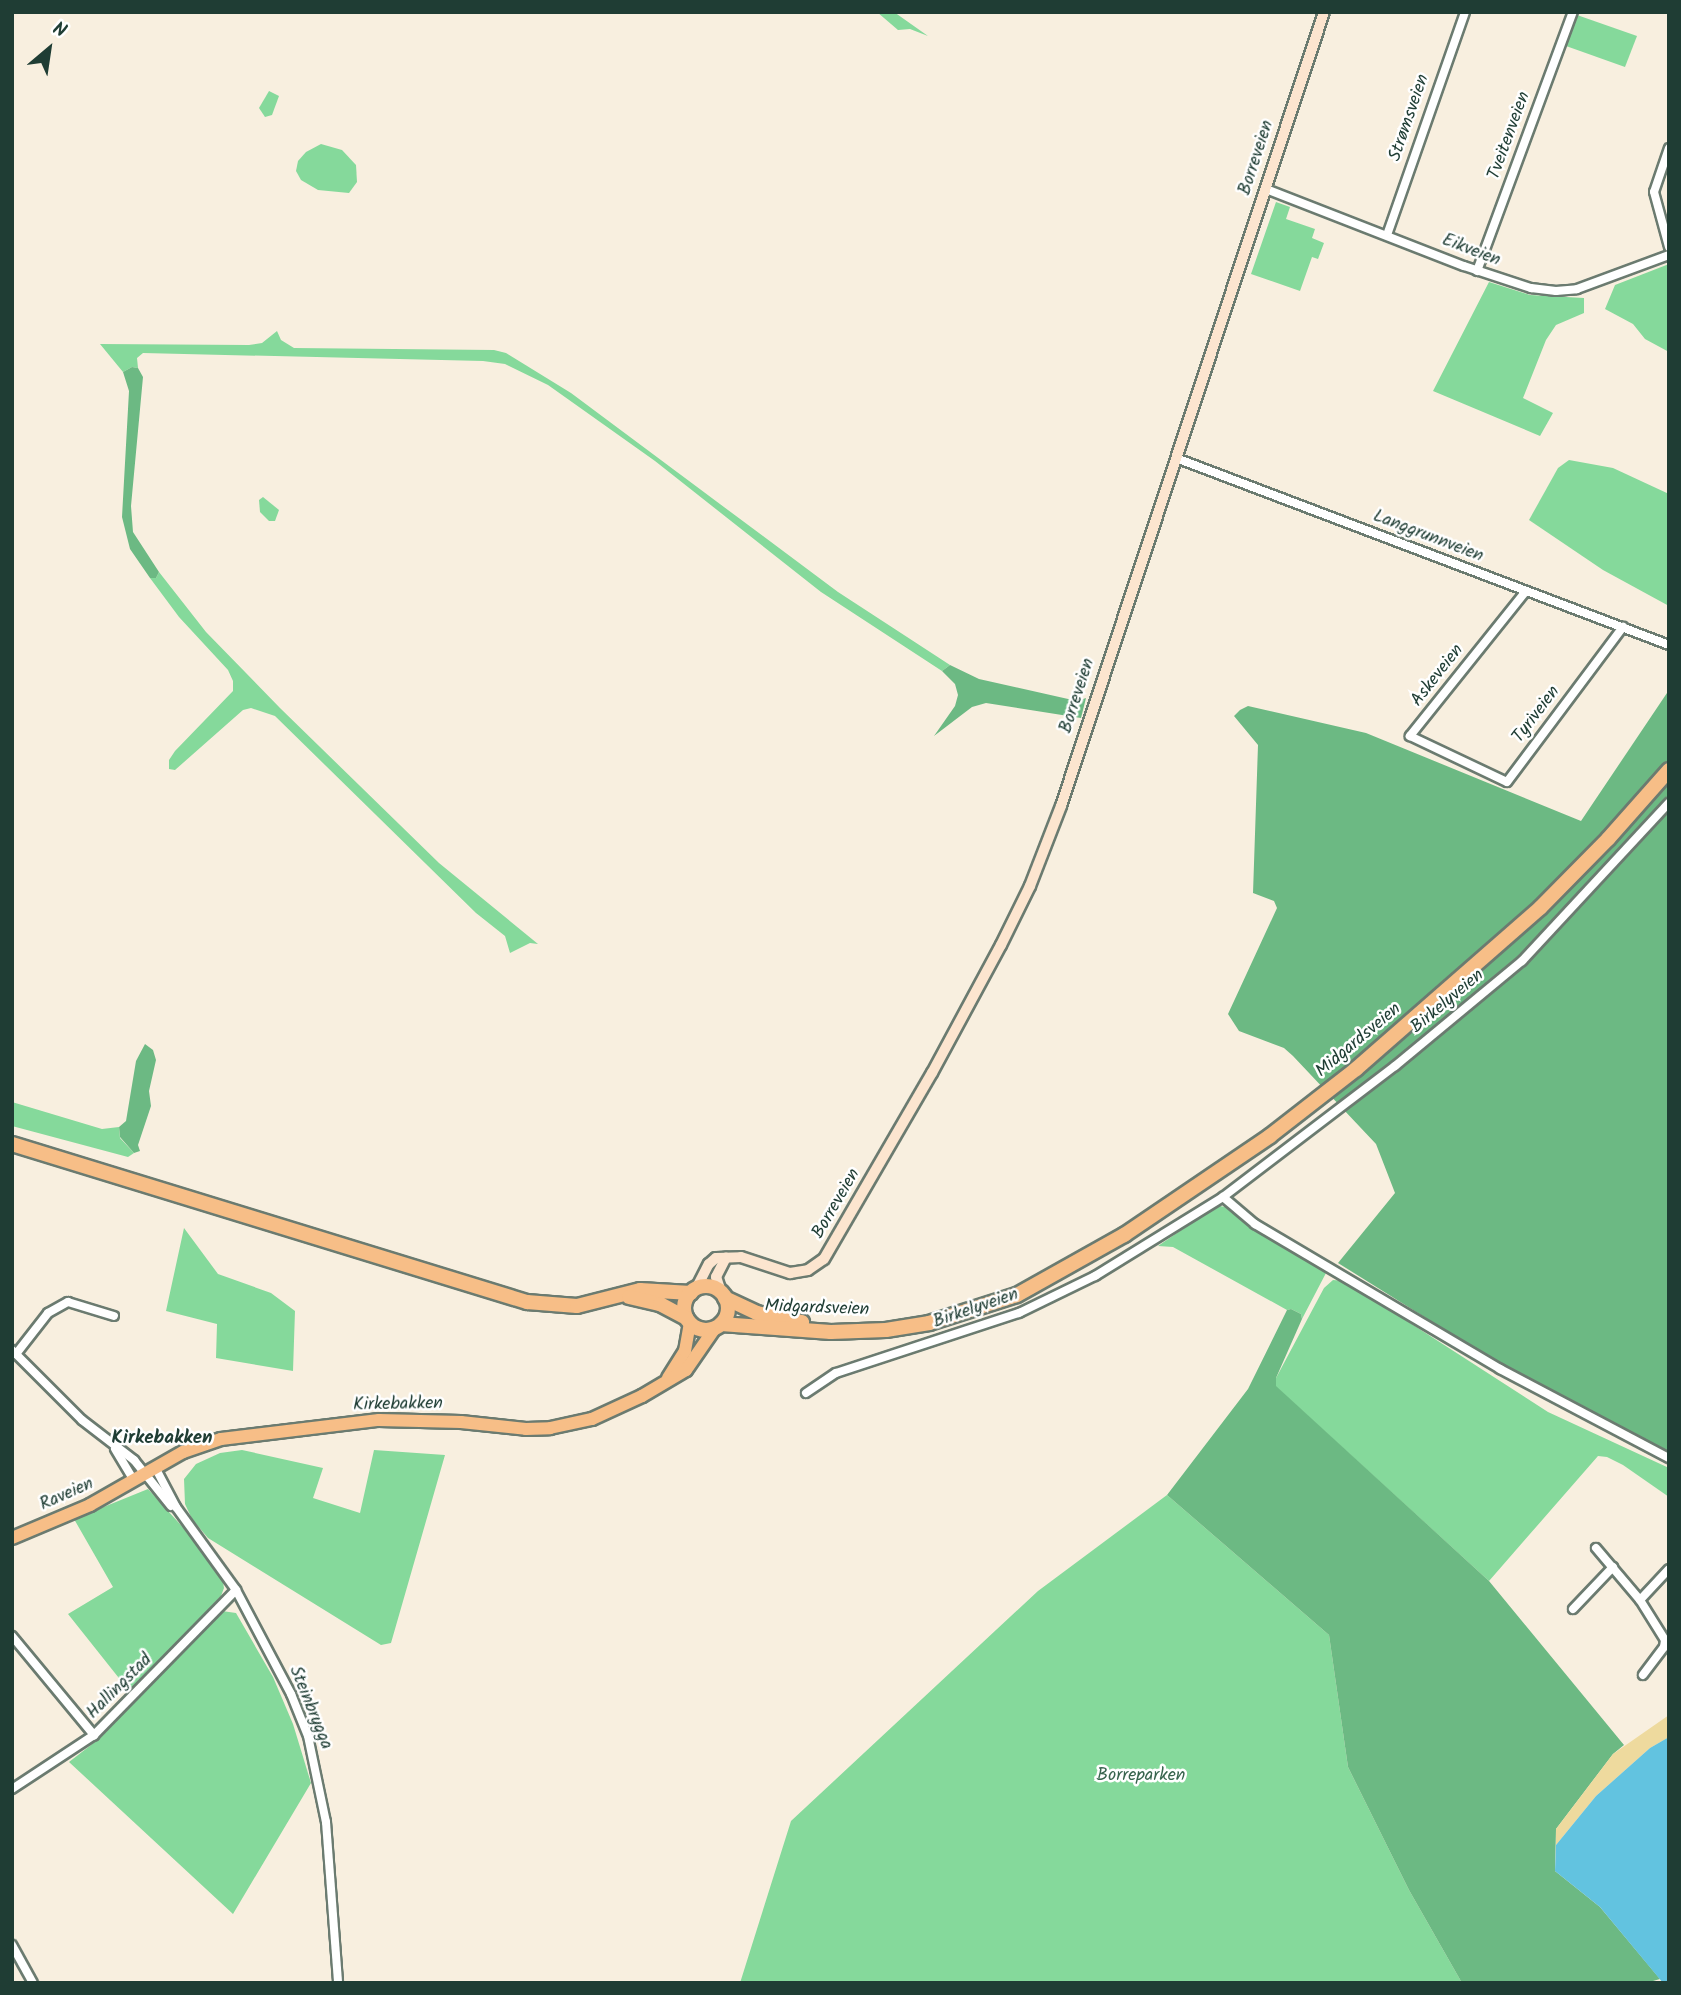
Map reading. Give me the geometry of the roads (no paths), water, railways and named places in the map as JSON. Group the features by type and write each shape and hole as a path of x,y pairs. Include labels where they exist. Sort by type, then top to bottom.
{"highway":[{"name":"Midgardsveien","path":"718,1326 831,1332 896,1329 969,1312 1017,1294 1093,1253 1186,1195 1270,1136 1356,1069 1540,908 1608,839 1669,770"},
{"path":"12,1144 527,1302 577,1306 640,1290 693,1291 708,1287 723,1295 727,1313 718,1326 702,1330 653,1302 621,1296"},
{"name":"Midgardsveien","path":"723,1295 770,1317 837,1324 926,1315 1030,1285"},
{"path":"688,1320 685,1304 693,1291"}],"main road":[{"name":"Borreveien","path":"726,1257 741,1257 790,1273 808,1270 824,1259 983,982 1048,842 1324,12"},
{"path":"693,1291 709,1264 716,1258 726,1257"},
{"path":"723,1295 716,1277 726,1257"},
{"name":"Kirkebakken","path":"663,1384 685,1351 688,1320"},
{"name":"Kirkebakken","path":"134,1481 183,1452 221,1438 323,1426 419,1420 526,1429 572,1424 614,1410 686,1370 718,1326"},
{"name":"Raveien","path":"12,1538 90,1505 134,1481"}],"street":[{"name":"Strømsveien","path":"1387,235 1465,12"},
{"name":"Tveitenveien","path":"1477,271 1573,12"},
{"path":"1669,148 1654,192 1669,247"},
{"name":"Eikveien","path":"1266,189 1477,271 1510,282 1556,291 1587,286 1669,255"},
{"name":"Langgrunnveien","path":"1176,458 1669,645"},
{"name":"Askeveien","path":"1461,760 1410,736 1526,591"},
{"name":"Tyriveien","path":"1461,760 1507,782 1623,627"},
{"name":"Birkelyveien","path":"806,1393 836,1373 1019,1313 1095,1276 1223,1197 1395,1066 1522,961 1669,803"},
{"path":"1223,1197 1255,1224 1500,1369 1669,1458"},
{"path":"14,1352 48,1313 68,1302 114,1316"},
{"name":"Steinbrygga","path":"14,1352 82,1420 113,1446 151,1471 236,1590 291,1694 308,1736 326,1822 338,1983"},
{"path":"113,1446 134,1481"},
{"path":"1596,1548 1640,1600 1665,1640 1664,1647 1643,1675"},
{"path":"1573,1609 1612,1567"},
{"path":"1640,1600 1669,1569"},
{"name":"Hallingstad","path":"12,1789 94,1735 236,1590"},
{"path":"12,1636 94,1735"},
{"path":"12,1945 33,1983"}],"water":[{"path":"1669,1737 1669,1983 1663,1983 1600,1907 1555,1871 1556,1845 1596,1796 1650,1748"}],"district":[{"name":"Kirkebakken","path":"162,1439"}],"park label":[{"name":"Borreparken","path":"1141,1776"}]}
